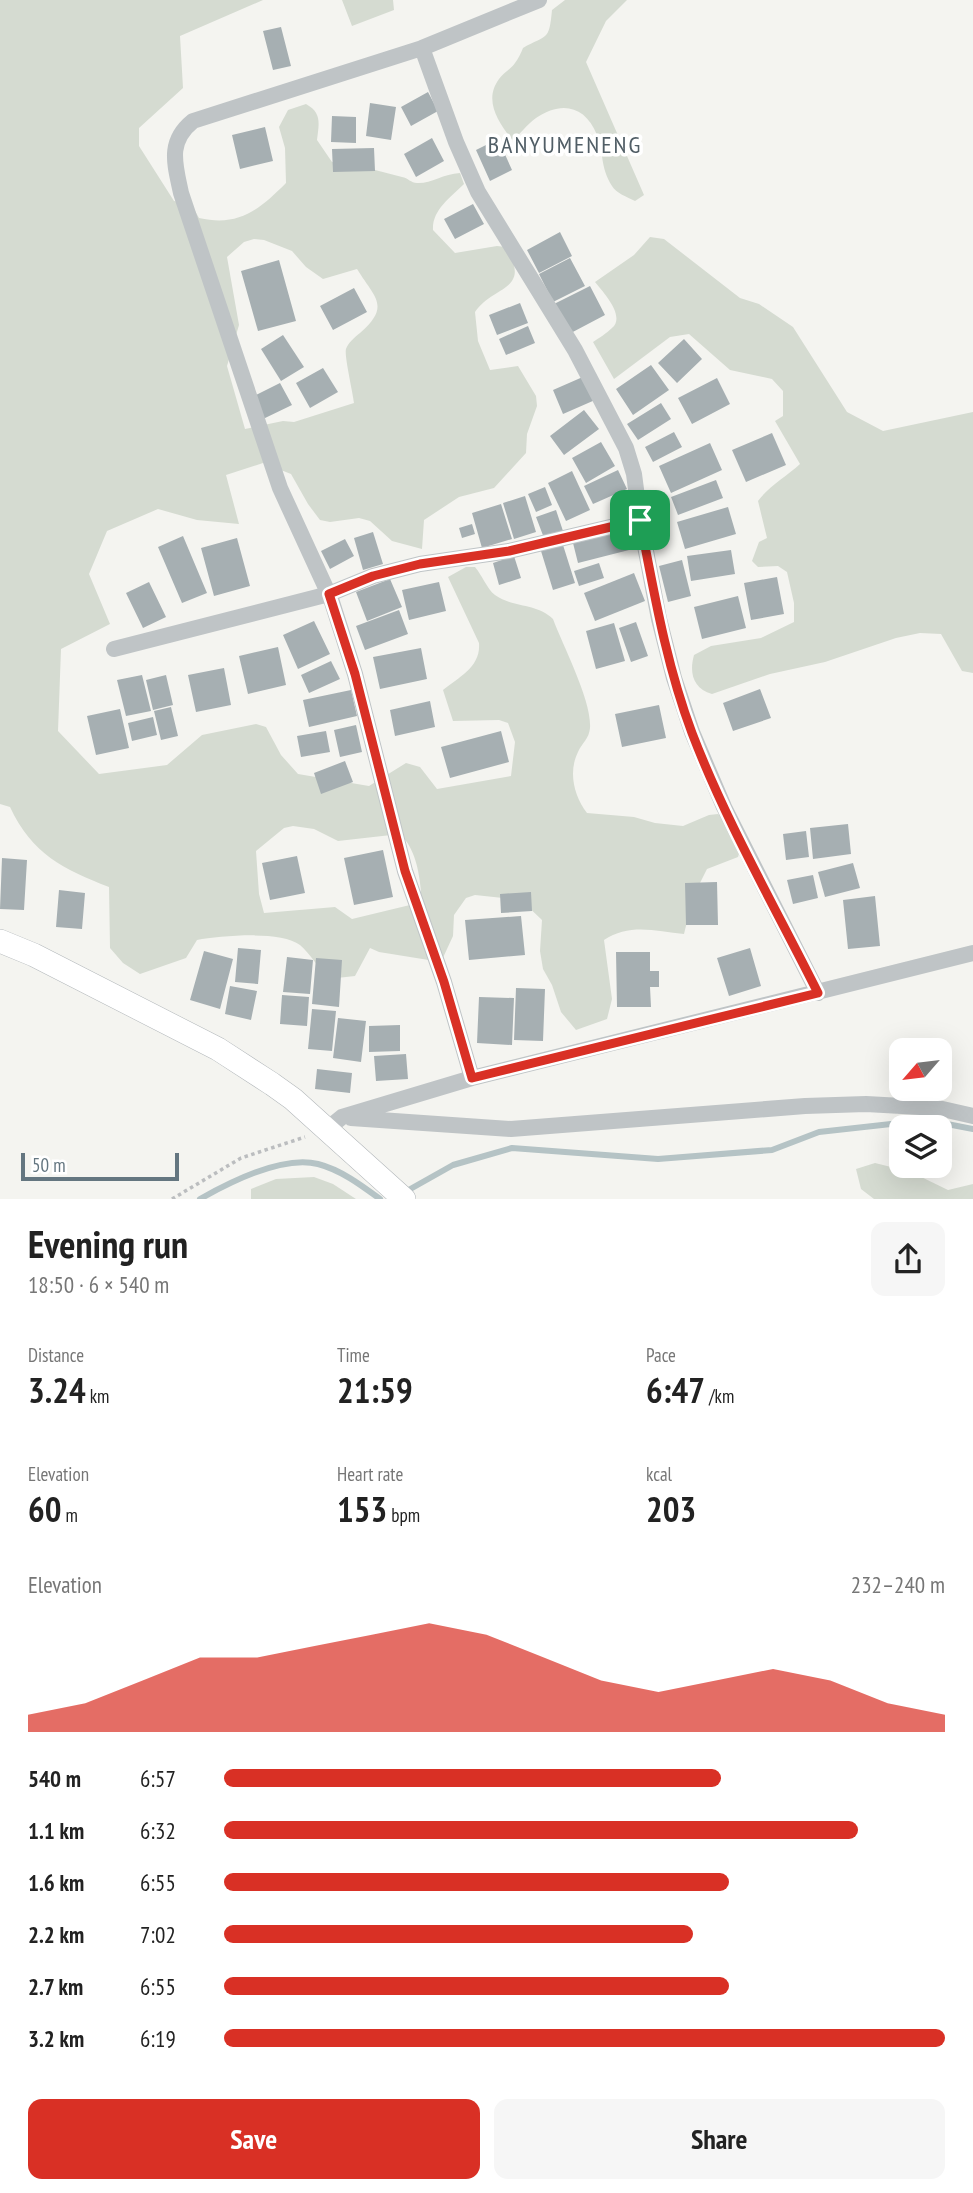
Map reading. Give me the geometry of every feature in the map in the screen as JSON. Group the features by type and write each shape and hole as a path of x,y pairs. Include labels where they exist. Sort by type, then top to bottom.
{"main road":[{"path":"0,941 34,955 218,1049 334,1124 383,1181 404,1199"}],"street":[{"path":"472,1078 444,982 405,871 355,674 329,594 280,488 181,192 175,161 176,142 182,130 193,121 422,48 539,0"},
{"path":"422,48 456,142 478,192 575,350 626,448 634,474 640,520 671,666 692,732 724,807 818,993"},
{"path":"114,649 329,594 373,576 420,564 509,551 640,520"},
{"path":"334,1124 472,1078 973,953"},
{"path":"334,1124 510,1129 805,1106 866,1104 938,1108 973,1116"}],"path":[{"path":"172,1199 241,1158 334,1124"}],"shaded area":[{"path":"0,0 263,0 180,36 183,88 139,128 139,146 174,201 191,204 199,218 213,220 226,220 247,214 267,201 286,183 285,148 279,127 288,110 306,104 317,115 317,140 332,162 376,170 417,183 460,173 464,184 439,210 435,216 433,230 455,253 506,247 513,262 513,280 475,312 478,341 490,370 518,366 536,396 537,406 527,434 526,453 494,488 459,497 424,520 422,549 392,541 370,521 359,518 330,522 320,520 291,474 263,463 226,475 239,524 197,520 158,509 107,531 89,574 110,624 61,649 58,731 99,774 167,765 202,735 256,724 266,727 281,755 298,774 369,786 406,763 420,767 437,789 511,776 515,742 508,723 499,720 453,721 443,690 468,671 479,651 479,643 448,577 466,567 475,567 495,595 509,602 540,610 553,619 582,689 589,717 589,732 573,768 576,792 587,813 634,817 655,823 683,826 718,814 727,820 741,848 738,857 707,869 693,897 684,934 633,930 623,931 604,940 612,999 607,1019 576,1030 561,1012 552,985 543,969 540,951 542,920 521,900 475,895 466,898 454,915 453,936 441,962 379,952 370,948 355,976 328,979 304,949 291,940 265,936 235,936 197,940 186,958 140,974 123,963 110,948 109,887 77,874 50,858 28,837 10,807 0,804","holes":["254,239 292,251 306,267 323,279 357,269 374,295 377,302 375,316 346,349 354,403 294,422 283,421 245,429 227,366 239,325 227,257 244,242","293,826 314,829 338,841 400,834 413,853 421,891 410,905 352,919 335,907 264,913 259,894 256,851 284,828"]},
{"path":"342,0 393,0 394,10 352,26"},
{"path":"565,0 627,0 606,21 586,62 644,195 635,201 612,186 597,135 586,117 579,112 554,109 533,120 512,140 495,111 492,95 499,79 513,65 523,48 545,36 550,27 552,10"},
{"path":"650,237 664,239 740,298 759,304 793,327 847,412 883,431 973,412 973,673 962,671 941,634 920,633 896,638 825,662 770,674 712,694 697,684 692,674 694,655 711,646 761,638 794,622 794,603 787,572 778,566 758,567 752,561 759,542 767,538 758,501 800,464 775,421 783,416 783,391 772,379 730,370 689,334 670,337 614,379 593,342 616,323 615,311 595,282 634,255"},
{"path":"875,1163 889,1166 889,1178 923,1178 948,1190 973,1184 973,1199 874,1199 861,1189 856,1169"},
{"path":"314,1177 333,1184 356,1199 251,1199 251,1189 276,1179"}],"building":[{"path":"281,27 291,66 273,70 263,31"},
{"path":"428,92 438,111 411,126 401,107"},
{"path":"370,103 396,107 391,140 366,136"},
{"path":"332,116 356,117 356,143 331,142"},
{"path":"265,127 273,161 240,169 232,135"},
{"path":"432,138 444,161 416,177 404,154"},
{"path":"498,139 512,170 490,181 476,150"},
{"path":"374,148 375,171 333,172 332,149"},
{"path":"473,204 484,224 455,239 444,219"},
{"path":"560,232 572,256 539,273 527,250"},
{"path":"570,258 585,286 553,302 539,274"},
{"path":"279,260 296,321 258,331 241,271"},
{"path":"590,286 605,315 569,334 554,304"},
{"path":"354,288 367,312 333,330 320,306"},
{"path":"520,303 528,323 497,335 489,315"},
{"path":"528,326 535,343 506,355 499,339"},
{"path":"283,335 304,367 281,381 261,349"},
{"path":"684,339 702,359 677,383 658,363"},
{"path":"651,365 669,390 633,415 616,389"},
{"path":"323,368 338,392 310,408 296,383"},
{"path":"585,376 595,400 563,414 553,390"},
{"path":"717,378 730,404 692,424 678,398"},
{"path":"280,383 292,405 263,419 252,397"},
{"path":"661,403 671,419 638,440 627,424"},
{"path":"584,410 599,429 564,455 550,436"},
{"path":"674,432 682,447 653,462 645,447"},
{"path":"772,433 786,465 746,482 732,450"},
{"path":"601,442 615,466 586,483 572,458"},
{"path":"710,443 722,470 671,493 659,466"},
{"path":"618,470 627,489 593,504 584,486"},
{"path":"572,471 590,510 566,521 548,483"},
{"path":"716,480 723,498 678,515 671,497"},
{"path":"545,487 552,505 536,512 528,494"},
{"path":"525,496 536,532 514,539 503,503"},
{"path":"501,504 512,539 482,548 472,513"},
{"path":"728,507 736,534 685,549 677,522"},
{"path":"556,510 563,531 544,538 536,517"},
{"path":"472,524 475,534 462,538 459,528"},
{"path":"625,531 629,550 578,563 573,543"},
{"path":"373,532 383,564 363,570 354,538"},
{"path":"183,536 207,593 182,603 158,547"},
{"path":"237,538 250,586 214,596 201,548"},
{"path":"345,539 354,556 330,569 321,551"},
{"path":"563,545 575,583 553,590 541,551"},
{"path":"731,550 735,574 691,581 687,556"},
{"path":"514,556 521,578 499,585 493,563"},
{"path":"682,560 691,596 668,602 659,566"},
{"path":"599,563 604,578 579,586 574,571"},
{"path":"634,573 645,601 595,621 584,593"},
{"path":"777,577 784,614 751,620 744,583"},
{"path":"390,579 402,607 367,621 356,592"},
{"path":"149,582 166,617 143,628 126,593"},
{"path":"439,582 446,611 409,620 402,590"},
{"path":"738,596 746,628 702,639 694,607"},
{"path":"399,610 408,634 365,650 356,626"},
{"path":"314,621 330,654 298,669 283,635"},
{"path":"636,622 648,656 631,662 619,628"},
{"path":"614,623 625,661 596,669 586,631"},
{"path":"278,647 286,685 248,694 239,656"},
{"path":"421,648 427,679 380,689 373,657"},
{"path":"331,661 340,679 309,693 301,675"},
{"path":"224,668 231,705 196,712 188,675"},
{"path":"142,675 151,711 126,716 117,680"},
{"path":"166,675 173,705 153,710 146,680"},
{"path":"760,689 771,718 733,731 723,703"},
{"path":"351,690 357,716 309,727 303,700"},
{"path":"430,701 435,727 395,736 390,710"},
{"path":"659,705 666,738 622,747 615,714"},
{"path":"171,707 178,736 161,740 154,711"},
{"path":"120,709 129,748 96,755 87,716"},
{"path":"153,717 157,735 132,741 128,723"},
{"path":"356,725 362,752 340,757 334,730"},
{"path":"326,731 330,752 301,757 297,736"},
{"path":"501,731 509,762 450,778 441,747"},
{"path":"345,761 353,782 321,794 314,773"},
{"path":"848,824 851,854 813,859 810,828"},
{"path":"806,831 809,857 786,860 783,834"},
{"path":"383,850 393,897 354,905 344,858"},
{"path":"297,856 305,893 270,900 262,863"},
{"path":"2,858 27,860 24,910 0,909"},
{"path":"853,863 860,888 825,897 818,872"},
{"path":"813,875 818,898 793,904 787,880"},
{"path":"717,882 718,925 686,925 685,883"},
{"path":"59,890 85,893 82,929 56,927"},
{"path":"531,892 532,911 501,913 500,894"},
{"path":"875,896 880,946 848,949 843,900"},
{"path":"521,916 525,955 469,960 465,920"},
{"path":"238,948 261,950 258,984 235,982"},
{"path":"750,948 761,986 729,996 717,958"},
{"path":"204,951 233,959 220,1009 190,1000"},
{"path":"616,952 650,952 650,971 659,971 659,987 650,987 651,1007 617,1007"},
{"path":"287,957 313,960 310,994 283,992"},
{"path":"316,958 342,960 339,1007 312,1004"},
{"path":"230,986 257,991 251,1020 225,1014"},
{"path":"516,988 545,989 543,1041 514,1040"},
{"path":"282,995 309,997 307,1026 280,1024"},
{"path":"479,997 514,998 512,1045 477,1043"},
{"path":"312,1009 336,1011 332,1051 308,1049"},
{"path":"338,1018 366,1021 361,1062 333,1058"},
{"path":"400,1025 400,1051 369,1052 369,1026"},
{"path":"406,1054 408,1079 376,1081 374,1056"},
{"path":"317,1069 352,1073 350,1093 315,1089"}],"waterway":[{"path":"405,1192 453,1165 512,1148 658,1159 772,1150 819,1132 900,1123 947,1124 973,1129"},
{"path":"200,1199 257,1172 289,1163 304,1162 335,1170 380,1199"}],"district":[{"name":"BANYUMENENG","path":"565,145"}],"route":[{"path":"640,520 659,618 674,678 692,732 724,807 818,993 472,1078 444,982 405,871 355,674 329,594 373,576 420,564 509,551 640,520"}]}
